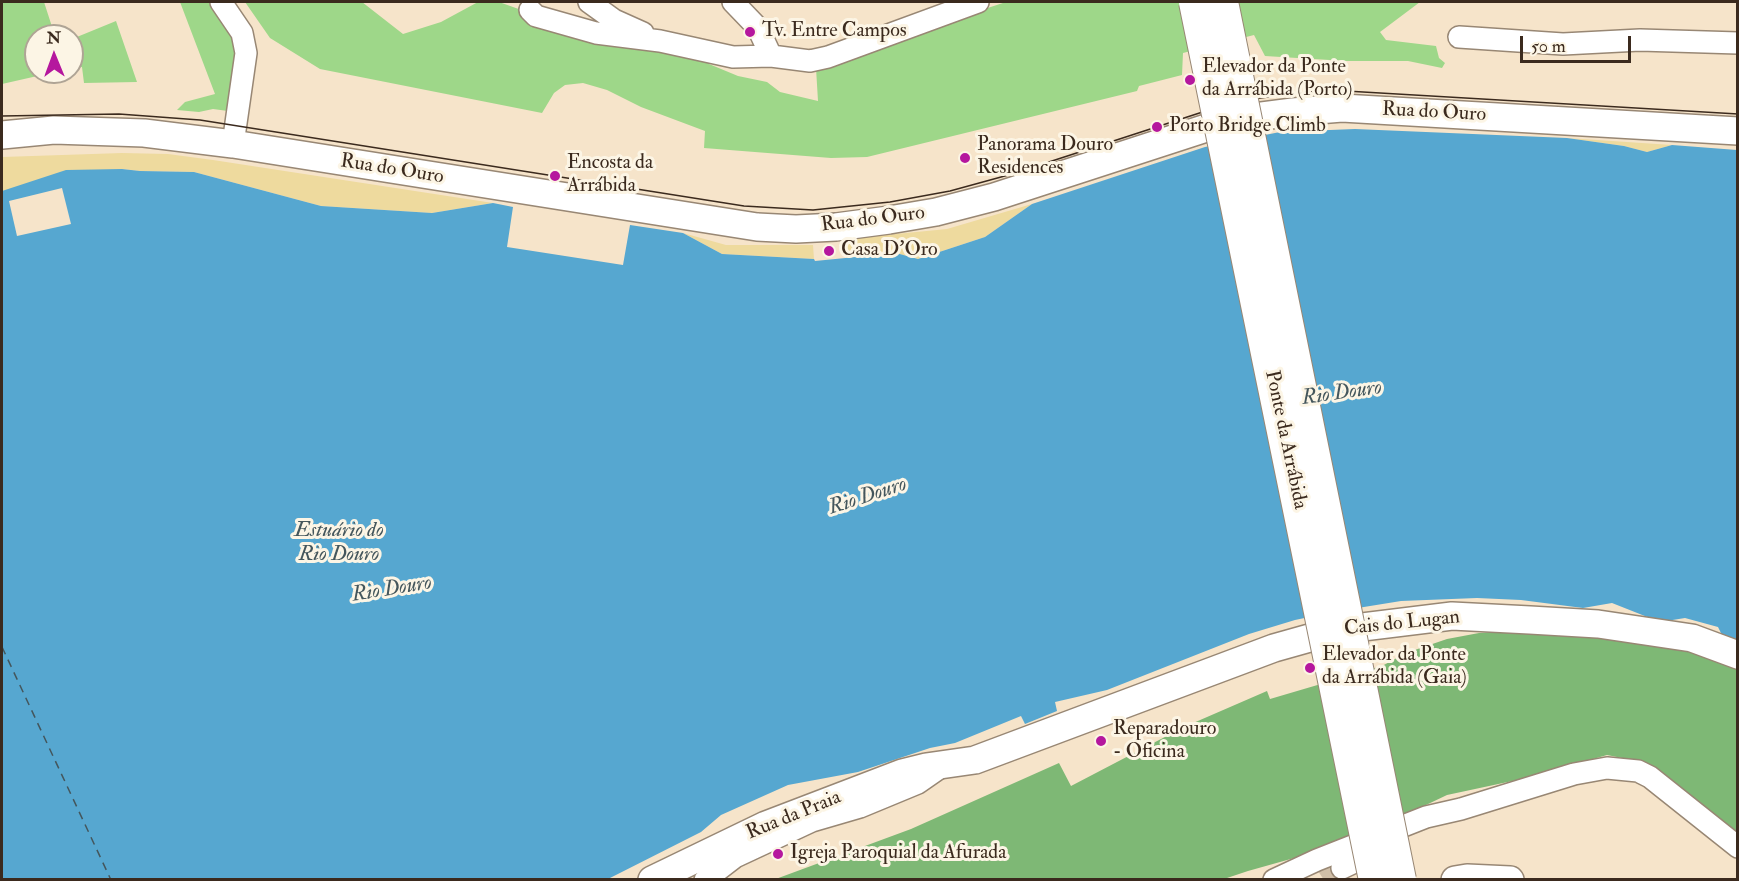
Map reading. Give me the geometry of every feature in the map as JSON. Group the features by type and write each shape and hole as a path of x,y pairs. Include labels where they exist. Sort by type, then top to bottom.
{"highway":[{"name":"Ponte da Arrábida","path":"1195,2 1375,879"},
{"name":"Ponte da Arrábida","path":"1222,2 1400,879"}],"main road":[{"name":"Rua do Ouro","path":"2,135 54,130 144,133 233,144 757,227 796,228 836,227 936,212 1024,188 1231,120 1293,112 1342,108 1737,131"},
{"name":"Cais do Lugan","path":"941,766 975,760 1274,648 1338,630 1369,625 1452,616 1598,624 1692,638 1737,655"},
{"name":"Rua da Praia","path":"652,879 766,825 902,773 941,766"},
{"path":"1455,879 1510,879"}],"street":[{"path":"221,2 242,33 246,53 233,144"},
{"path":"589,2 614,20 660,41"},
{"path":"733,2 758,28 771,56"},
{"path":"530,10 536,16 596,33 660,41 733,57 771,56 810,61 828,57 978,2"},
{"path":"1703,31 1737,34"},
{"path":"1459,37 1563,44 1640,40 1737,43"},
{"path":"705,879 735,857 812,821 860,807 918,783 941,766"},
{"path":"1274,879 1426,816 1461,809 1574,774 1607,768 1638,771 1650,777 1737,847"},
{"path":"1341,868 1430,828 1461,809"}],"green space":[{"path":"2,2 44,2 51,24 24,24 24,79 2,84"},
{"path":"180,2 209,2 233,36 238,53 228,111 177,110 185,102 215,94"},
{"path":"245,2 362,2 403,34 441,22 478,2 499,2 527,12 710,55 709,64 738,76 767,82 780,92 818,101 816,68 914,32 1006,2 1420,2 1380,32 1386,40 1436,46 1439,58 1445,63 1442,68 1408,61 1346,61 1265,56 1254,35 1183,53 1182,75 1139,86 1137,91 867,157 831,158 704,148 705,131 641,107 607,90 583,83 565,85 554,93 542,113 320,69 270,38"},
{"path":"116,21 137,82 84,83 84,34"},
{"path":"1507,631 1601,634 1688,647 1737,666 1737,833 1642,762 1607,755 1531,777 1447,795 1344,844 1224,879 773,880 911,829 1059,763 1071,786 1184,727 1267,691 1270,699 1382,666 1406,653 1447,639"}],"sand":[{"path":"1567,138 1672,145 1647,152 1624,146"},
{"path":"122,153 168,154 213,160 493,203 432,213 321,206 194,172 123,169 2,191 2,157"},
{"path":"1032,204 985,237 918,259 895,253 846,258 845,239 947,229"},
{"path":"683,233 726,245 813,245 814,259 722,254"}],"water":[{"name":"Estuário do Rio Douro","path":"1355,129 1567,138 1624,146 1647,152 1672,145 1737,150 1737,643 1723,637 1718,627 1685,618 1660,622 1612,603 1583,608 1521,600 1477,598 1401,601 1295,620 1249,634 1107,690 1055,702 1057,711 1025,724 1021,716 955,743 930,748 858,772 788,785 721,815 701,832 608,879 2,879 2,191 66,170 122,169 194,172 321,206 432,213 493,203 513,207 507,247 623,265 630,225 683,233 722,254 814,259 815,261 896,253 918,259 985,237 1032,204 1205,147 1280,132"}],"pier":[{"path":"62,188 71,224 17,236 9,201"}],"ferry route":[{"path":"2,647 111,880"}],"tunnel":[{"path":"1324,880 1342,868"}],"tram line":[{"path":"2,116 119,114 200,120 744,206 813,210 890,202 950,191 1012,174 1221,106 1251,99 1329,90 1738,114"}],"place":[{"name":"Tv. Entre Campos","path":"750,32"},
{"name":"Elevador da Ponte da Arrábida (Porto)","path":"1190,80"},
{"name":"Porto Bridge Climb","path":"1157,127"},
{"name":"Panorama Douro Residences","path":"965,158"},
{"name":"Encosta da Arrábida","path":"555,176"},
{"name":"Casa D'Oro","path":"829,251"},
{"name":"Elevador da Ponte da Arrábida (Gaia)","path":"1310,668"},
{"name":"Reparadouro - Oficina","path":"1101,741"},
{"name":"Igreja Paroquial da Afurada","path":"778,854"}],"water label":[{"name":"Rio Douro","path":"1342,394"},
{"name":"Rio Douro","path":"868,497"},
{"name":"Rio Douro","path":"392,590"}]}
